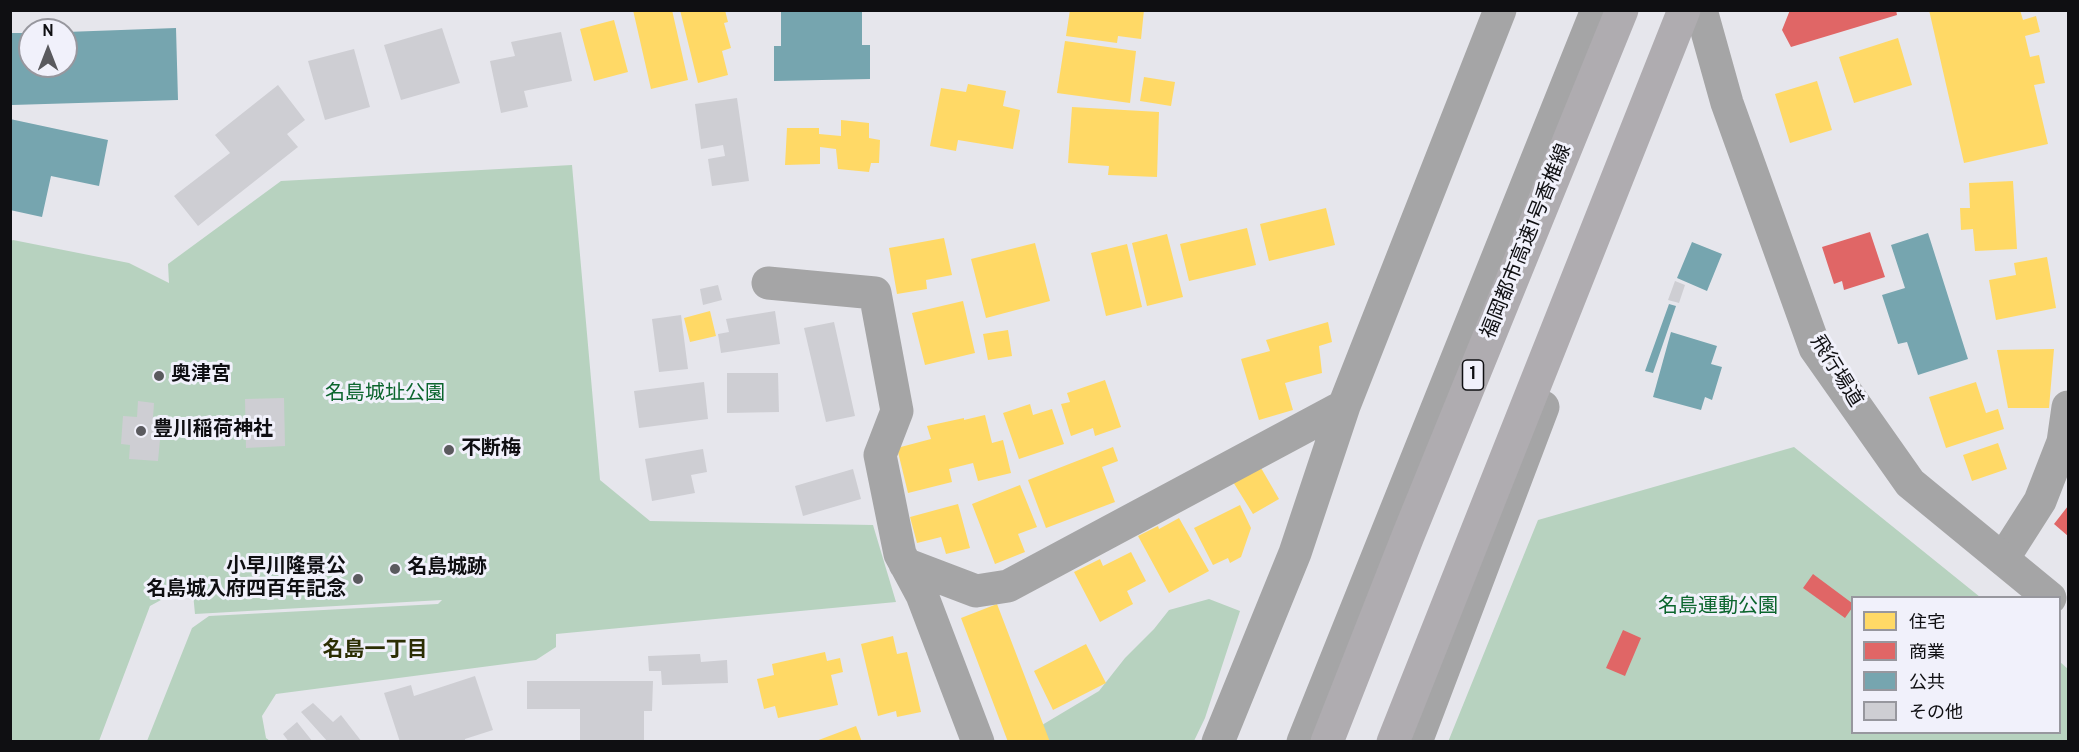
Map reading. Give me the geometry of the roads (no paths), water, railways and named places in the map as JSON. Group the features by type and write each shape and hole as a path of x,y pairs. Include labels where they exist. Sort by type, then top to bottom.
{"highway":[{"name":"福岡都市高速1号香椎線","path":"1327,741 1622,10"},
{"path":"1393,741 1684,10"}],"street":[{"path":"1218,741 1295,553 1344,406 1500,10"},
{"path":"1303,741 1597,10"},
{"path":"1416,741 1696,10"},
{"name":"飛行場道","path":"1701,10 1727,103 1815,348 1910,483 2049,596"},
{"path":"768,283 875,292 897,411 880,455 900,554 922,595 978,741"},
{"path":"904,564 976,591 1008,586 1344,406"},
{"path":"2003,559 2040,501 2063,442 2068,406"}],"place":[{"name":"奥津宮","path":"159,376"},
{"name":"豊川稲荷神社","path":"141,431"},
{"name":"不断梅","path":"449,450"},
{"name":"名島城跡","path":"395,569"},
{"name":"小早川隆景公 名島城入府四百年記念","path":"358,579"}],"district":[{"name":"名島一丁目","path":"375,652"}],"park label":[{"name":"名島城址公園","path":"385,395"},
{"name":"名島運動公園","path":"1718,608"}]}
